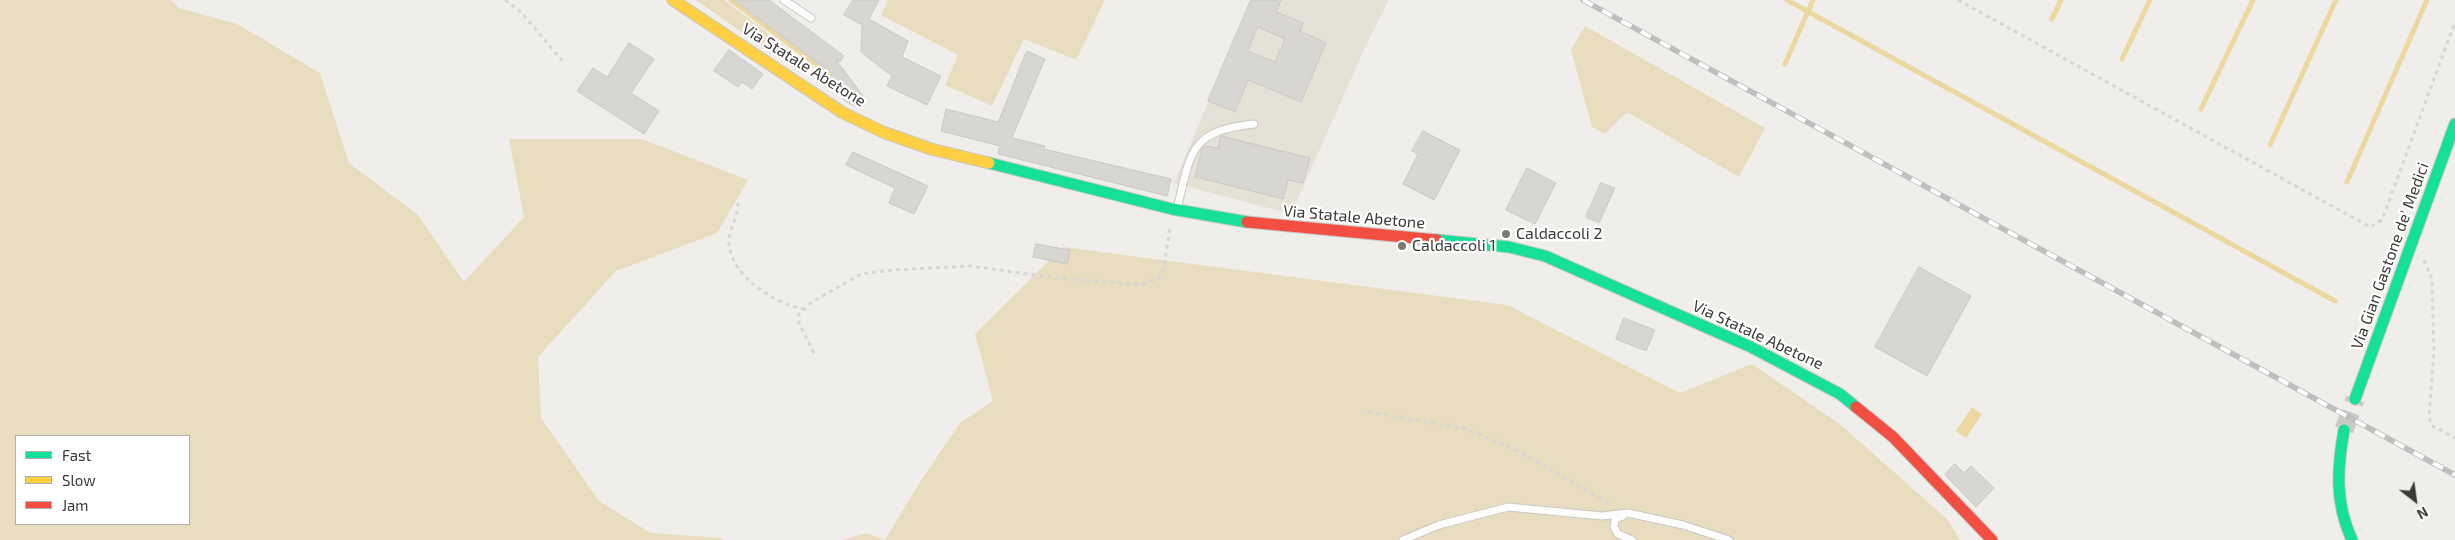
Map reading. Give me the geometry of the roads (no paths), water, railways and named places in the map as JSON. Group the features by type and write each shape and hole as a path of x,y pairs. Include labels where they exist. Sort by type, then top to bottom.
{"main road":[{"name":"Via Statale Abetone","path":"673,0 843,113 883,132 931,149 1174,209 1281,227 1481,243 1545,256 1751,347 1840,394 1893,438 1992,540"},
{"name":"Via Gian Gastone de' Medici","path":"2355,399 2455,124"},
{"path":"2344,430 2336,486 2339,507 2352,540"}],"lane":[{"path":"784,0 811,18"},
{"path":"1174,209 1189,162 1206,136 1218,130 1254,124"},
{"path":"1403,540 1439,525 1508,508 1602,516 1628,513 1683,526 1729,540"},
{"path":"1628,513 1615,520 1614,527 1618,534 1632,540"}],"waterway":[{"path":"731,0 829,74"},
{"path":"1787,0 2335,301"},
{"path":"1785,64 1813,0"},
{"path":"2052,19 2061,0"},
{"path":"2122,59 2150,0"},
{"path":"2201,109 2253,0"},
{"path":"2270,145 2336,0"},
{"path":"2347,182 2427,0"}],"tunnel":[{"path":"2344,430 2355,399"}],"railway":[{"path":"1583,0 2455,475"}],"place":[{"name":"Caldaccoli 2","path":"1506,234"},
{"name":"Caldaccoli 1","path":"1402,246"}]}
